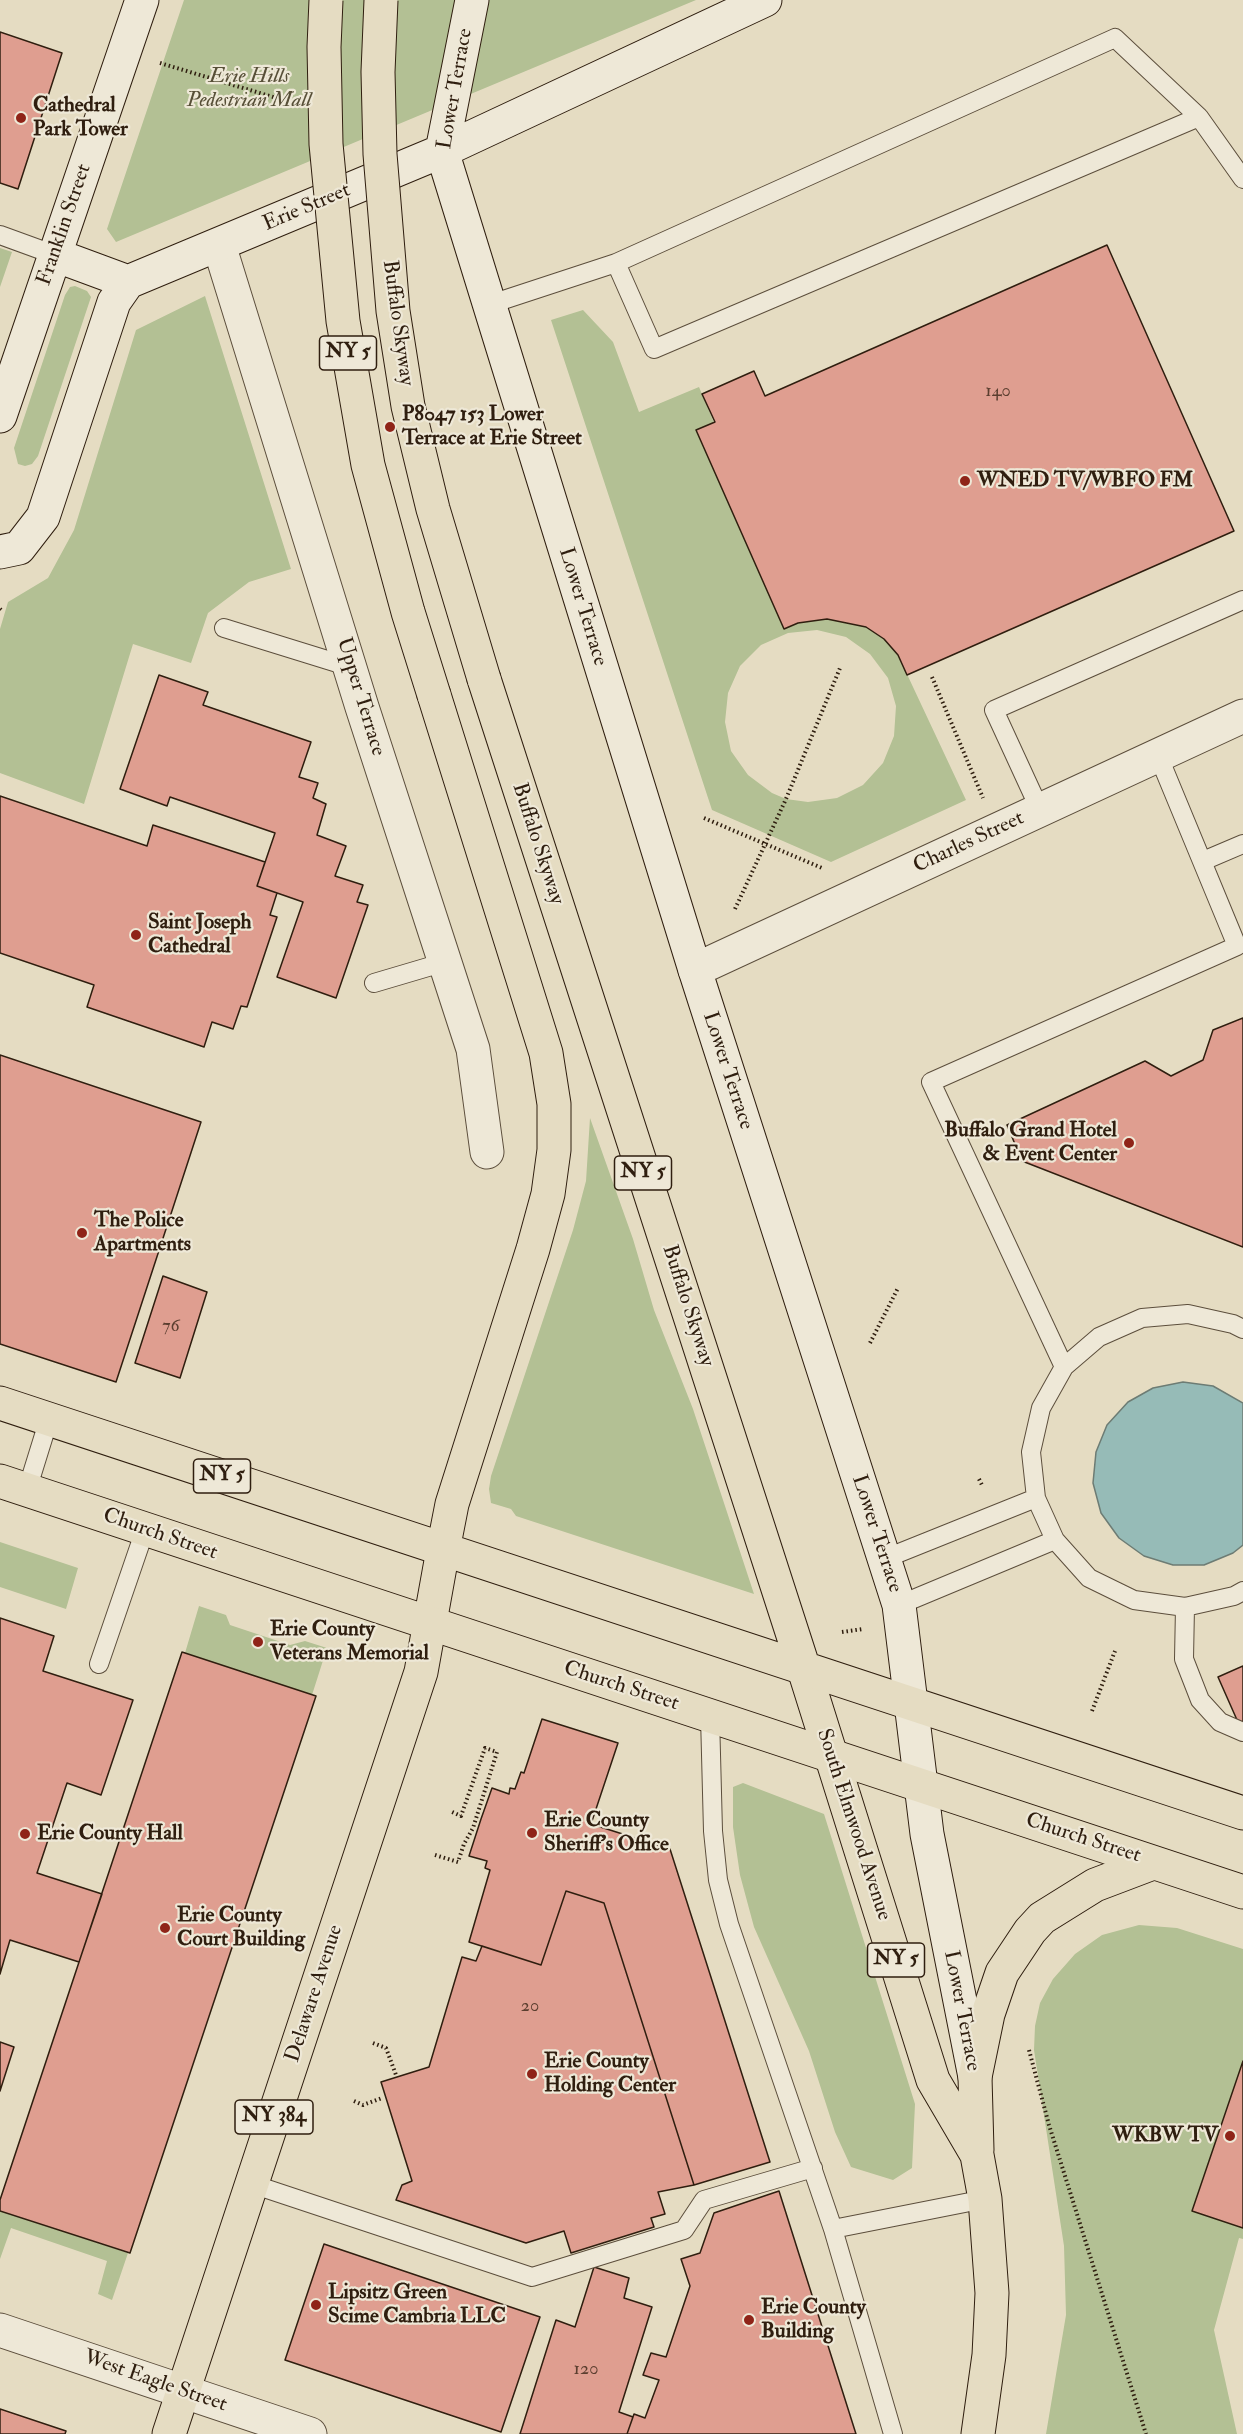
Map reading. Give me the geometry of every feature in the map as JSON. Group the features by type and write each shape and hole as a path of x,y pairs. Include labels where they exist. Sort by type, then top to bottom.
{"main road":[{"name":"NY 5","path":"326,0 324,47 326,144 343,321 368,465 408,612 546,1053 554,1104 554,1150 548,1194 533,1249 452,1504 443,1550"},
{"name":"Buffalo Skyway","path":"381,0 378,72 380,154 393,311 408,406 433,508 484,679 803,1666"},
{"name":"NY 5","path":"0,1402 1243,1813"},
{"name":"Church Street","path":"13,1486 1243,1892"},
{"name":"Delaware Avenue","path":"169,2434 421,1672 443,1550"},
{"name":"South Elmwood Avenue","path":"803,1666 933,2080 977,2155 985,2199 992,2293 989,2355 978,2434"},
{"path":"975,2077 988,2014 1002,1973 1030,1931 1042,1918 1095,1885 1154,1863"},
{"name":"Lower Terrace","path":"975,2077 977,2155"}],"street":[{"name":"Franklin Street","path":"0,416 142,0"},
{"name":"Lower Terrace","path":"472,0 442,151 695,970 899,1605 927,1834 975,2077"},
{"name":"Erie Street","path":"128,282 442,151 765,0"},
{"name":"Upper Terrace","path":"219,245 350,667 473,1049 488,1152"},
{"path":"0,552 19,548 43,517 114,302 128,282 55,255"},
{"name":"Charles Street","path":"695,970 1243,716"},
{"name":"West Eagle Street","path":"0,2330 310,2434"}],"lane":[{"path":"488,305 616,262 1115,38 1199,117 1243,178"},
{"path":"616,262 654,349 1199,117"},
{"path":"0,235 55,255"},
{"path":"1040,810 994,710 1243,600"},
{"path":"224,628 350,667"},
{"path":"1064,1367 931,1082 1237,946 1158,755"},
{"path":"1203,861 1243,844"},
{"path":"374,983 445,962"},
{"path":"1243,1329 1233,1324 1188,1314 1142,1318 1099,1337 1064,1367 1041,1407 1031,1452 1036,1498 1055,1540 1089,1578 1134,1600 1185,1607 1234,1596 1243,1591"},
{"path":"13,1486 49,1419"},
{"path":"884,1559 1036,1498"},
{"path":"99,1664 145,1530"},
{"path":"899,1605 1055,1540"},
{"path":"1185,1607 1184,1659 1200,1700 1220,1722 1243,1732"},
{"path":"710,1716 713,1831 718,1880 729,1924 833,2229 893,2434"},
{"path":"252,2184 532,2277 684,2230 704,2200 813,2168"},
{"path":"833,2229 985,2199"}],"path":[{"path":"152,60 283,100"},
{"path":"734,910 786,799 840,668"},
{"path":"932,676 984,801"},
{"path":"704,818 826,869"},
{"path":"870,1343 898,1288"},
{"path":"842,1632 864,1629"},
{"path":"1092,1711 1115,1651"},
{"path":"435,1855 458,1862 479,1818 497,1752 485,1749 462,1816 450,1811"},
{"path":"373,2043 386,2048 396,2075"},
{"path":"1029,2050 1049,2125 1146,2434"},
{"path":"354,2101 363,2105 382,2098"}],"green space":[{"name":"Erie Hills Pedestrian Mall","path":"184,0 696,0 116,242 107,229"},
{"path":"0,248 12,252 0,287"},
{"path":"75,286 87,291 91,297 38,456 32,464 25,466 18,464 14,448 65,295 70,287"},
{"path":"205,296 291,569 249,582 208,613 191,663 133,644 84,804 0,773 0,629 8,602 48,578 74,530 136,330"},
{"path":"583,310 613,342 639,412 699,387 798,623 827,619 846,621 866,627 884,639 898,655 966,800 831,862 712,810 551,320","holes":["817,630 846,637 870,654 888,678 896,706 894,736 883,763 863,785 837,798 808,802 786,799 772,793 748,775 731,751 725,722 728,693 740,666 761,645 788,633"]},
{"path":"590,1118 633,1239 654,1310 693,1409 754,1594 516,1516 511,1509 491,1503 489,1489 491,1476 573,1230 586,1181"},
{"path":"0,1542 78,1568 66,1609 0,1587"},
{"path":"199,1606 226,1615 230,1625 290,1645 305,1641 327,1648 312,1695 185,1653"},
{"path":"743,1783 824,1814 915,2104 912,2168 893,2180 851,2167 835,2132 809,2051 754,1927 740,1875 733,1827 733,1787"},
{"path":"1139,1925 1177,1928 1243,1949 1243,2061 1192,2211 1243,2228 1243,2239 1239,2238 1214,2330 1237,2434 1046,2434 1066,2315 1064,2246 1034,2050 1035,2026 1040,2003 1053,1979 1075,1954 1102,1935"},
{"path":"0,2211 128,2253 112,2300 98,2294 107,2261 11,2228 0,2259"}],"water":[{"path":"1183,1382 1213,1386 1243,1403 1243,1545 1233,1553 1204,1565 1173,1565 1144,1556 1119,1538 1101,1513 1093,1483 1096,1452 1107,1425 1128,1402 1153,1388"}],"building":[{"name":"Cathedral Park Tower","path":"0,32 62,53 18,189 0,183"},
{"name":"WNED TV/WBFO FM","path":"1107,245 1234,531 907,675 898,655 884,639 866,627 827,619 798,623 784,629 696,430 715,422 702,394 754,371 765,396"},
{"path":"159,675 208,692 203,705 311,742 299,777 318,783 313,798 326,804 317,835 346,846 335,876 363,885 357,902 368,905 336,998 277,977 303,902 257,886 275,833 170,797 167,806 120,789"},
{"name":"Saint Joseph Cathedral","path":"0,796 147,846 153,825 265,862 257,886 277,893 270,915 277,917 247,1007 241,1006 233,1029 212,1022 204,1047 87,1007 94,985 0,953"},
{"name":"Buffalo Grand Hotel & Event Center","path":"1243,1018 1243,1247 1022,1161 1007,1125 1145,1061 1171,1076 1203,1060 1213,1030"},
{"name":"The Police Apartments","path":"0,1055 201,1122 116,1382 0,1344"},
{"path":"163,1276 207,1292 180,1378 135,1363"},
{"name":"Erie County Hall","path":"0,1618 54,1636 43,1671 133,1700 101,1795 67,1783 37,1873 102,1894 79,1962 10,1940 0,1974"},
{"name":"Erie County Court Building","path":"182,1652 316,1696 130,2253 0,2211 0,2200"},
{"path":"1243,1666 1243,1728 1241,1729 1218,1677"},
{"path":"542,1719 618,1743 591,1824 670,1849 770,2162 694,2185 604,1903 566,1891 541,1965 469,1942 490,1870 485,1868 487,1861 469,1856 481,1819 492,1788 509,1794 510,1788 515,1789 521,1772 524,1773"},
{"name":"Erie County Holding Center","path":"566,1891 604,1903 694,2185 658,2192 665,2214 651,2218 654,2227 571,2253 564,2231 526,2243 396,2200 402,2185 412,2181 381,2082 429,2067 462,1957 476,1961 482,1946 541,1965"},
{"path":"0,2042 14,2047 0,2091"},
{"name":"WKBW TV","path":"1243,2061 1243,2228 1192,2211"},
{"name":"Erie County Building","path":"779,2191 856,2434 627,2434 634,2414 645,2418 659,2380 643,2375 651,2353 666,2357 690,2286 681,2259 700,2253 714,2213"},
{"path":"324,2244 540,2317 501,2432 285,2360"},
{"path":"594,2267 629,2278 624,2298 652,2307 619,2412 633,2417 627,2434 520,2434 556,2320 575,2327"},
{"path":"0,2409 66,2431 65,2434 0,2434"}],"place":[{"name":"Cathedral Park Tower","path":"21,118"},
{"name":"P8047 153 Lower Terrace at Erie Street","path":"390,427"},
{"name":"WNED TV/WBFO FM","path":"965,481"},
{"name":"Saint Joseph Cathedral","path":"136,935"},
{"name":"Buffalo Grand Hotel & Event Center","path":"1129,1143"},
{"name":"The Police Apartments","path":"82,1233"},
{"name":"Erie County Veterans Memorial","path":"258,1642"},
{"name":"Erie County Sheriff's Office","path":"532,1833"},
{"name":"Erie County Hall","path":"25,1834"},
{"name":"Erie County Court Building","path":"165,1928"},
{"name":"Erie County Holding Center","path":"532,2074"},
{"name":"WKBW TV","path":"1230,2136"},
{"name":"Lipsitz Green Scime Cambria LLC","path":"316,2305"},
{"name":"Erie County Building","path":"749,2320"}]}
